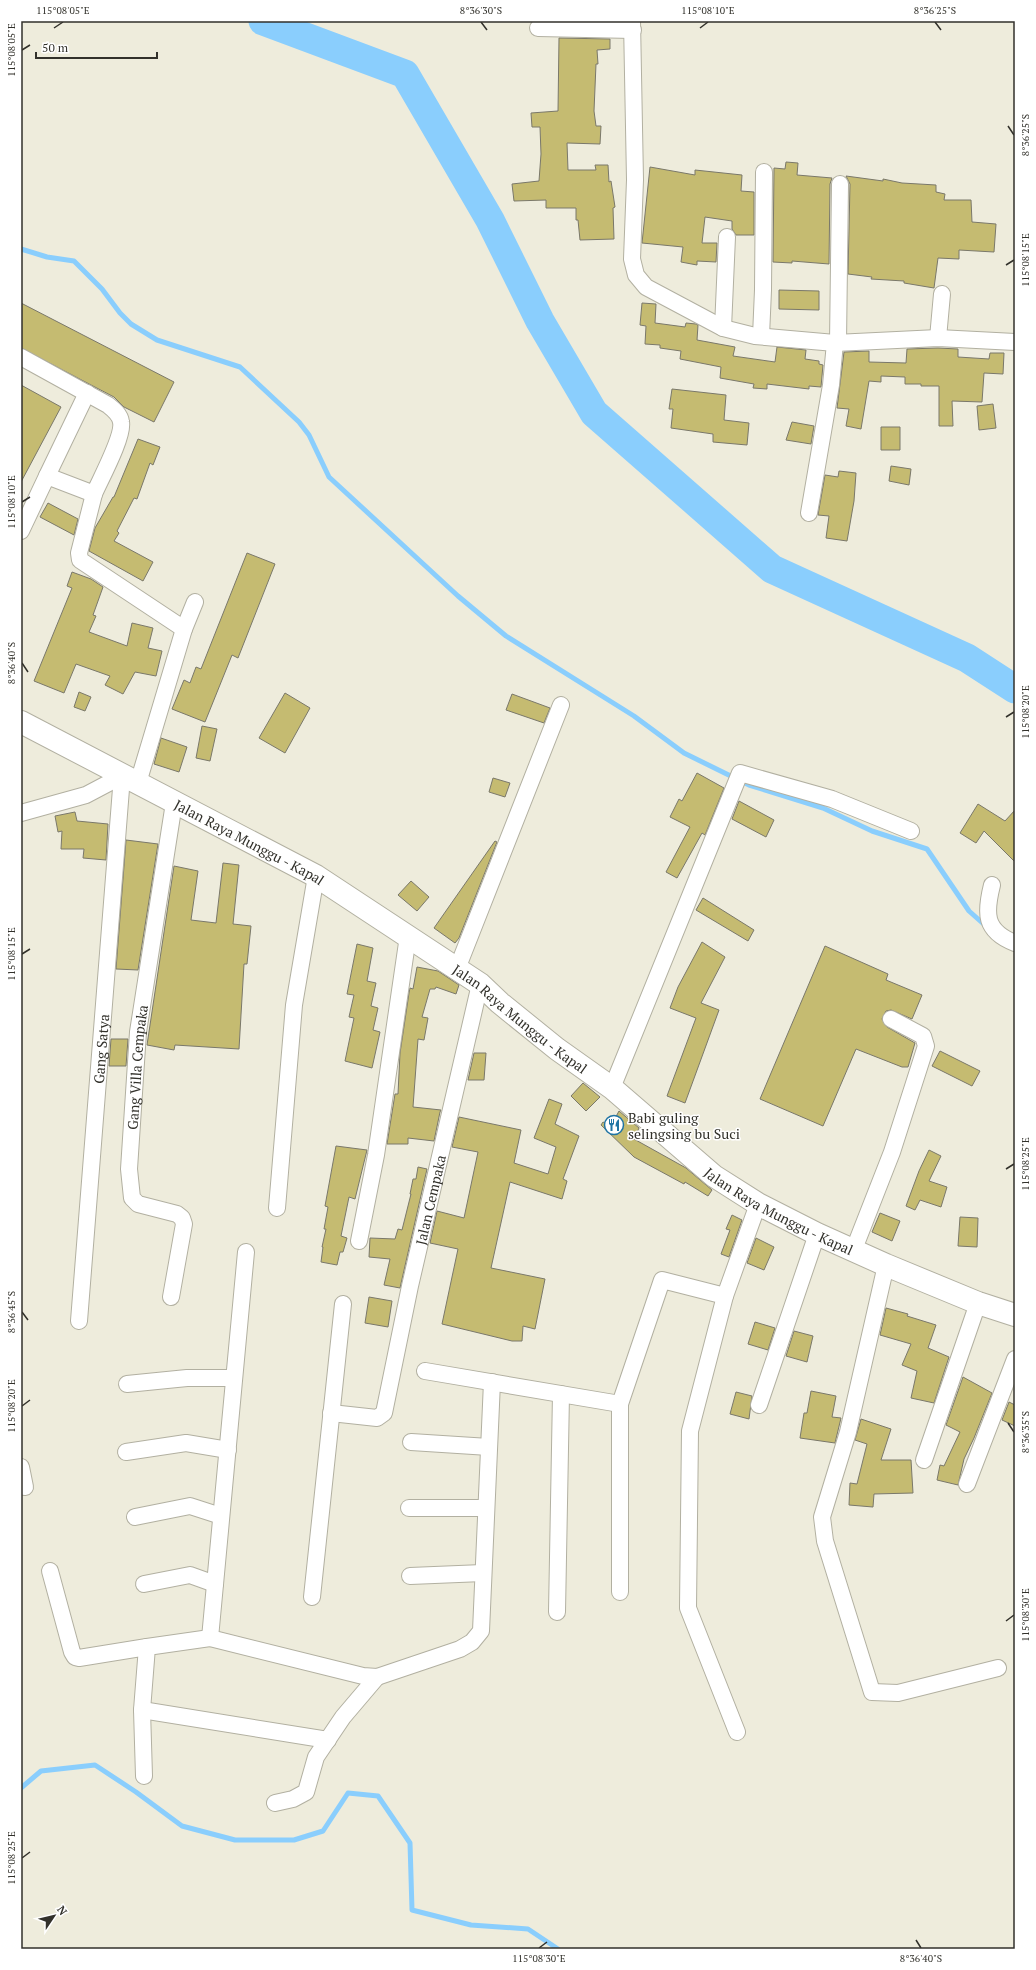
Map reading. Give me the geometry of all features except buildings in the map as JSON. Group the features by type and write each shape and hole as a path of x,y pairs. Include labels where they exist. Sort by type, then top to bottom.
{"street":[{"path":"538,28 632,26 635,180 633,269 646,287 723,328 761,336 837,343 938,338 1015,342"},
{"path":"761,336 764,172"},
{"path":"809,513 837,343 840,184"},
{"path":"723,328 727,237"},
{"path":"938,338 942,294"},
{"path":"21,357 113,409 122,423 118,440 94,494 79,553 80,560 184,629"},
{"path":"21,531 87,393"},
{"path":"47,476 94,494"},
{"name":"Gang Satya","path":"79,1321 130,779 195,602"},
{"path":"457,969 561,705"},
{"name":"Jalan Raya Munggu - Kapal","path":"21,722 316,876 408,936 480,984 500,1003 557,1049 612,1088 714,1176 758,1204 817,1234 854,1249 886,1265 978,1303 1015,1315"},
{"path":"612,1088 740,773 832,799 911,831"},
{"path":"21,813 86,795 130,779"},
{"name":"Gang Villa Cempaka","path":"171,1297 184,1224 182,1218 177,1214 138,1204 132,1198 129,1169 138,1032 174,803"},
{"path":"276,1208 294,1005 316,876"},
{"path":"992,885 987,905 987,915 997,934 1015,944"},
{"path":"359,1241 376,1155 408,936"},
{"name":"Jalan Cempaka","path":"331,1413 377,1418 384,1413 410,1286 480,984"},
{"path":"854,1249 892,1152 926,1046 923,1036 891,1019"},
{"path":"737,1732 688,1608 690,1431 725,1296 758,1204"},
{"path":"759,1405 817,1234"},
{"path":"210,1638 246,1252"},
{"path":"886,1265 848,1432 822,1517 824,1541 872,1692 898,1693 998,1668"},
{"path":"620,1592 620,1404 662,1280 725,1296"},
{"path":"924,1460 978,1303"},
{"path":"312,1597 343,1304"},
{"path":"967,1484 1015,1359"},
{"path":"425,1371 620,1404"},
{"path":"127,1384 187,1378 234,1378"},
{"path":"50,1570 72,1652 75,1657 79,1658 210,1638 363,1676 377,1677 460,1649 472,1642 480,1630 492,1382"},
{"path":"557,1612 561,1394"},
{"path":"412,1442 489,1447"},
{"path":"126,1452 186,1443 228,1450"},
{"path":"21,1467 25,1487"},
{"path":"135,1517 190,1506 221,1516"},
{"path":"409,1508 486,1508"},
{"path":"410,1576 483,1573"},
{"path":"144,1584 190,1575 215,1584"},
{"path":"144,1776 142,1710 147,1647"},
{"path":"275,1803 293,1799 306,1792 316,1757 343,1718 377,1677"},
{"path":"142,1710 328,1740"}],"waterway":[{"path":"263,21 405,74 490,220 540,321 594,413 772,569 967,658 1015,689"},
{"path":"21,249 47,257 74,261 102,289 120,313 131,324 157,340 240,367 299,422 309,435 329,477 458,596 506,636 634,716 684,753 749,785 823,808 872,831 927,849 969,911 987,927"},
{"path":"21,1788 41,1771 95,1765 136,1792 182,1826 235,1840 294,1840 323,1831 348,1793 378,1796 410,1843 412,1910 471,1925 528,1929 558,1949"}],"place":[{"name":"Babi guling selingsing bu Suci","path":"614,1125"}]}
